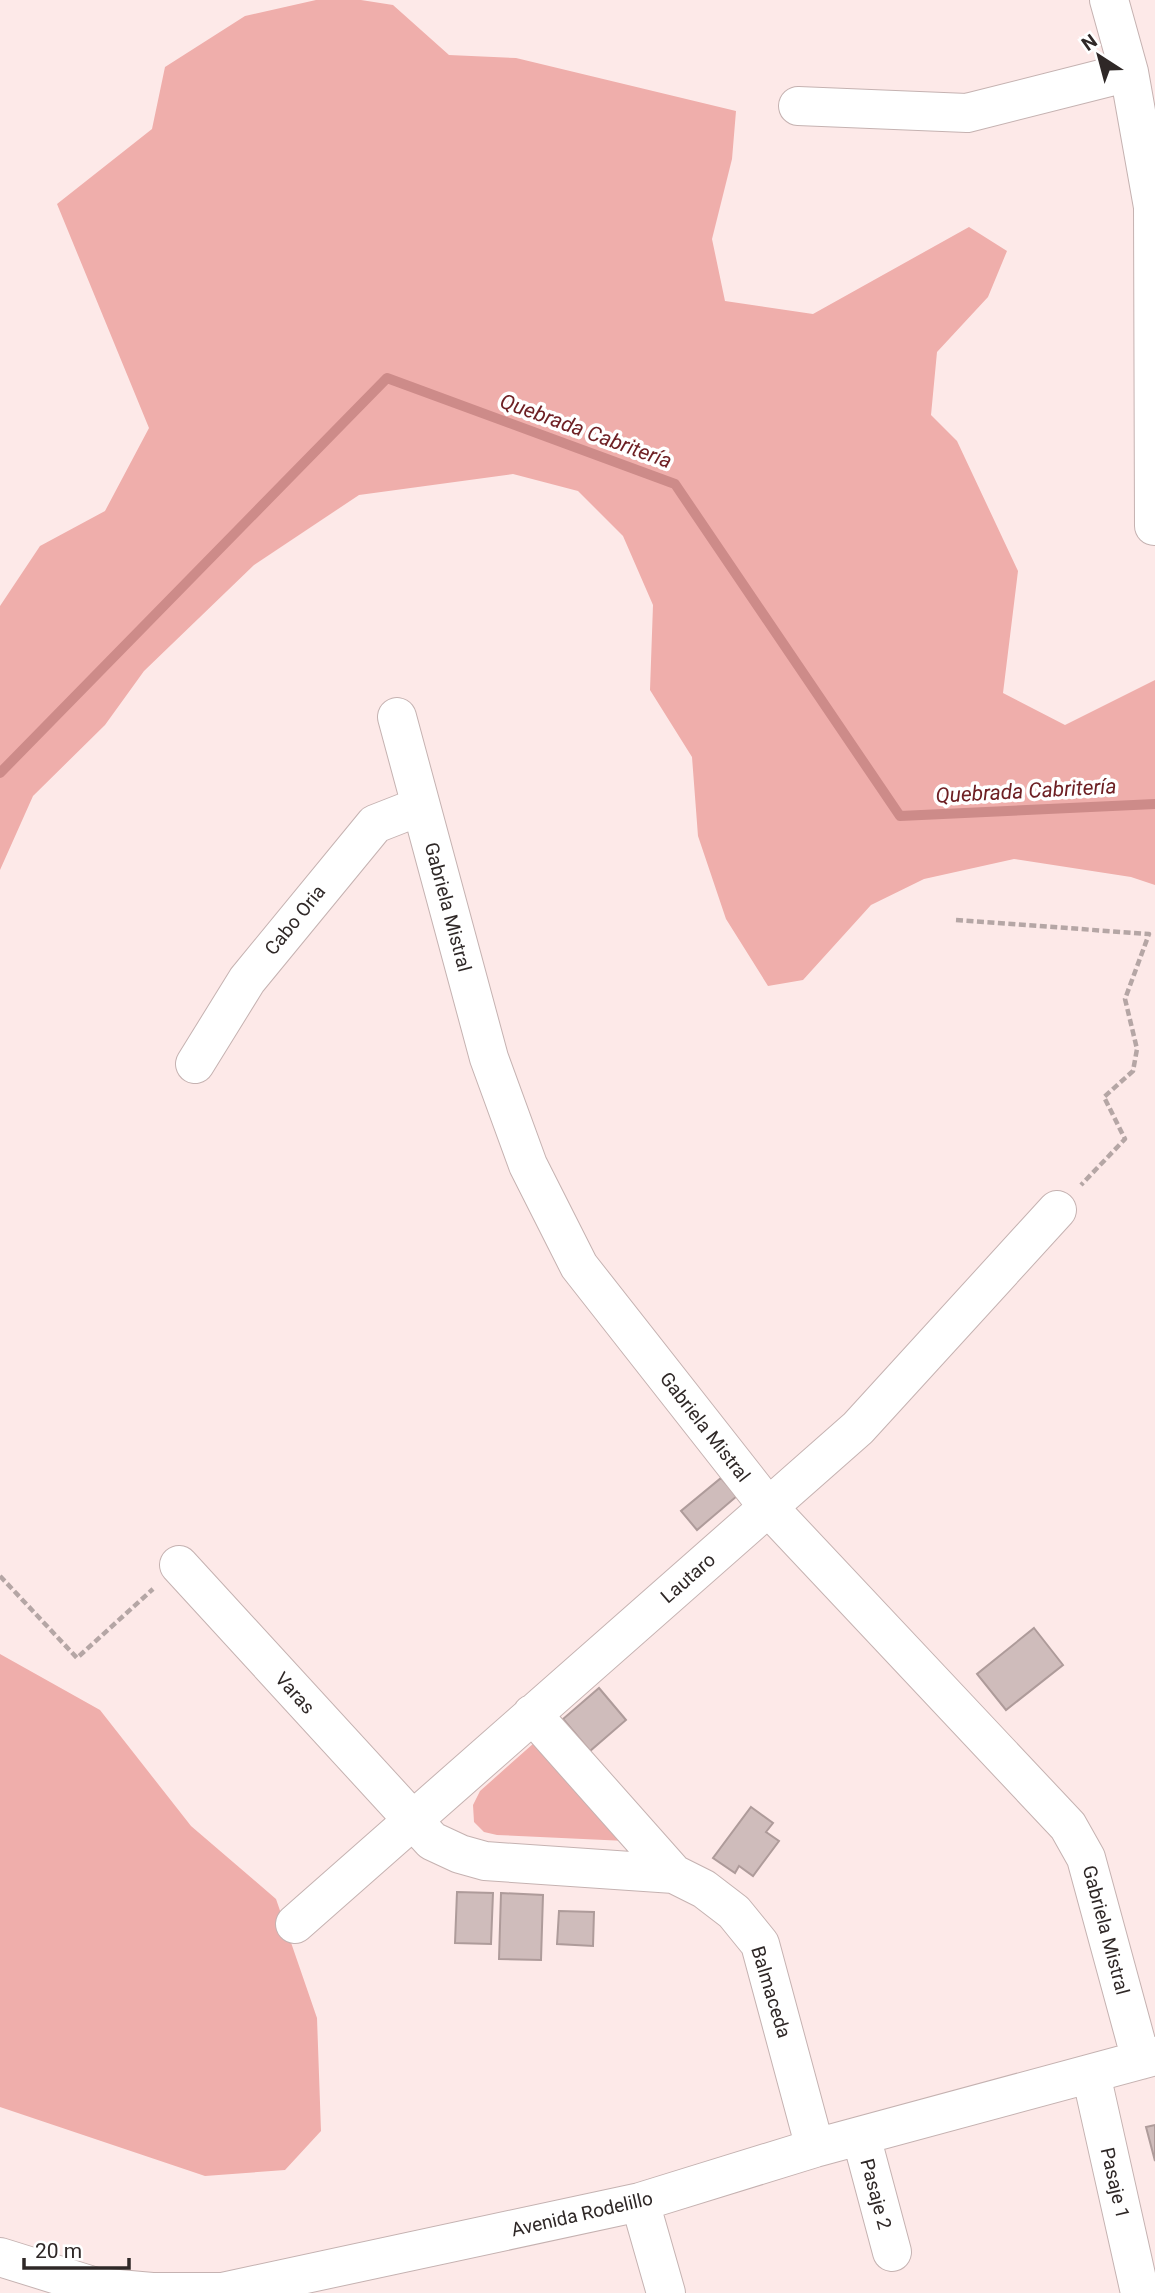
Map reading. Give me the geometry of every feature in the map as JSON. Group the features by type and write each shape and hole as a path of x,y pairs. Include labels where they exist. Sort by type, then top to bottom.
{"street":[{"path":"1109,0 1129,72 1153,207 1154,527"},
{"path":"798,106 967,113 1129,72"},
{"name":"Gabriela Mistral","path":"397,717 489,1058 534,1177 579,1266 769,1508 1068,1826 1086,1858 1148,2058"},
{"name":"Cabo Oria","path":"195,1064 247,979 376,824 421,806"},
{"name":"Lautaro","path":"295,1923 769,1508 888,1398 1057,1210"},
{"name":"Varas","path":"179,1565 411,1820"},
{"name":"Balmaceda","path":"532,1714 674,1874 704,1889 734,1912 760,1944 815,2148"},
{"name":"Balmaceda","path":"411,1820 432,1840 460,1854 485,1861 674,1874"},
{"name":"Avenida Rodelillo","path":"0,2257 96,2287 152,2292 222,2292 640,2202 815,2148 1148,2058"},
{"name":"Pasaje 1","path":"1091,2074 1140,2293"},
{"name":"Pasaje 2","path":"861,2136 892,2252"},
{"path":"640,2202 666,2293"}],"path":[{"path":"956,920 1149,934 1125,999 1137,1049 1133,1072 1104,1097 1125,1139 1057,1210"},
{"path":"0,1576 77,1658 179,1565"}],"shaded area":[{"path":"316,0 361,0 393,5 449,55 516,58 736,111 732,159 712,239 725,301 813,314 969,227 1007,251 988,297 937,352 931,415 957,441 1018,571 1003,693 1065,725 1155,680 1155,885 1131,877 1014,859 924,879 871,905 803,980 768,986 726,919 698,836 692,757 650,690 653,605 623,536 578,491 513,474 359,495 254,565 144,671 105,725 33,796 0,870 0,606 40,546 105,511 149,428 57,204 152,129 165,67 245,16"},
{"path":"0,1654 100,1710 191,1826 276,1899 317,2018 321,2131 285,2170 205,2176 0,2107"},
{"path":"534,1743 626,1841 497,1835 484,1832 474,1822 473,1805 480,1791"}],"building":[{"path":"721,1478 737,1496 697,1530 681,1511"},
{"path":"1034,1628 1063,1665 1006,1710 977,1674"},
{"path":"599,1688 626,1720 590,1751 563,1719"},
{"path":"751,1807 773,1823 766,1832 779,1841 753,1876 739,1866 735,1873 713,1858"},
{"path":"457,1892 493,1893 491,1944 455,1943"},
{"path":"501,1893 543,1895 541,1960 499,1959"},
{"path":"559,1911 594,1912 593,1946 557,1944"},
{"path":"1155,2125 1155,2161 1146,2127"}],"waterway":[{"name":"Quebrada Cabritería","path":"0,773 387,378 675,484 900,816 1155,804"}]}
